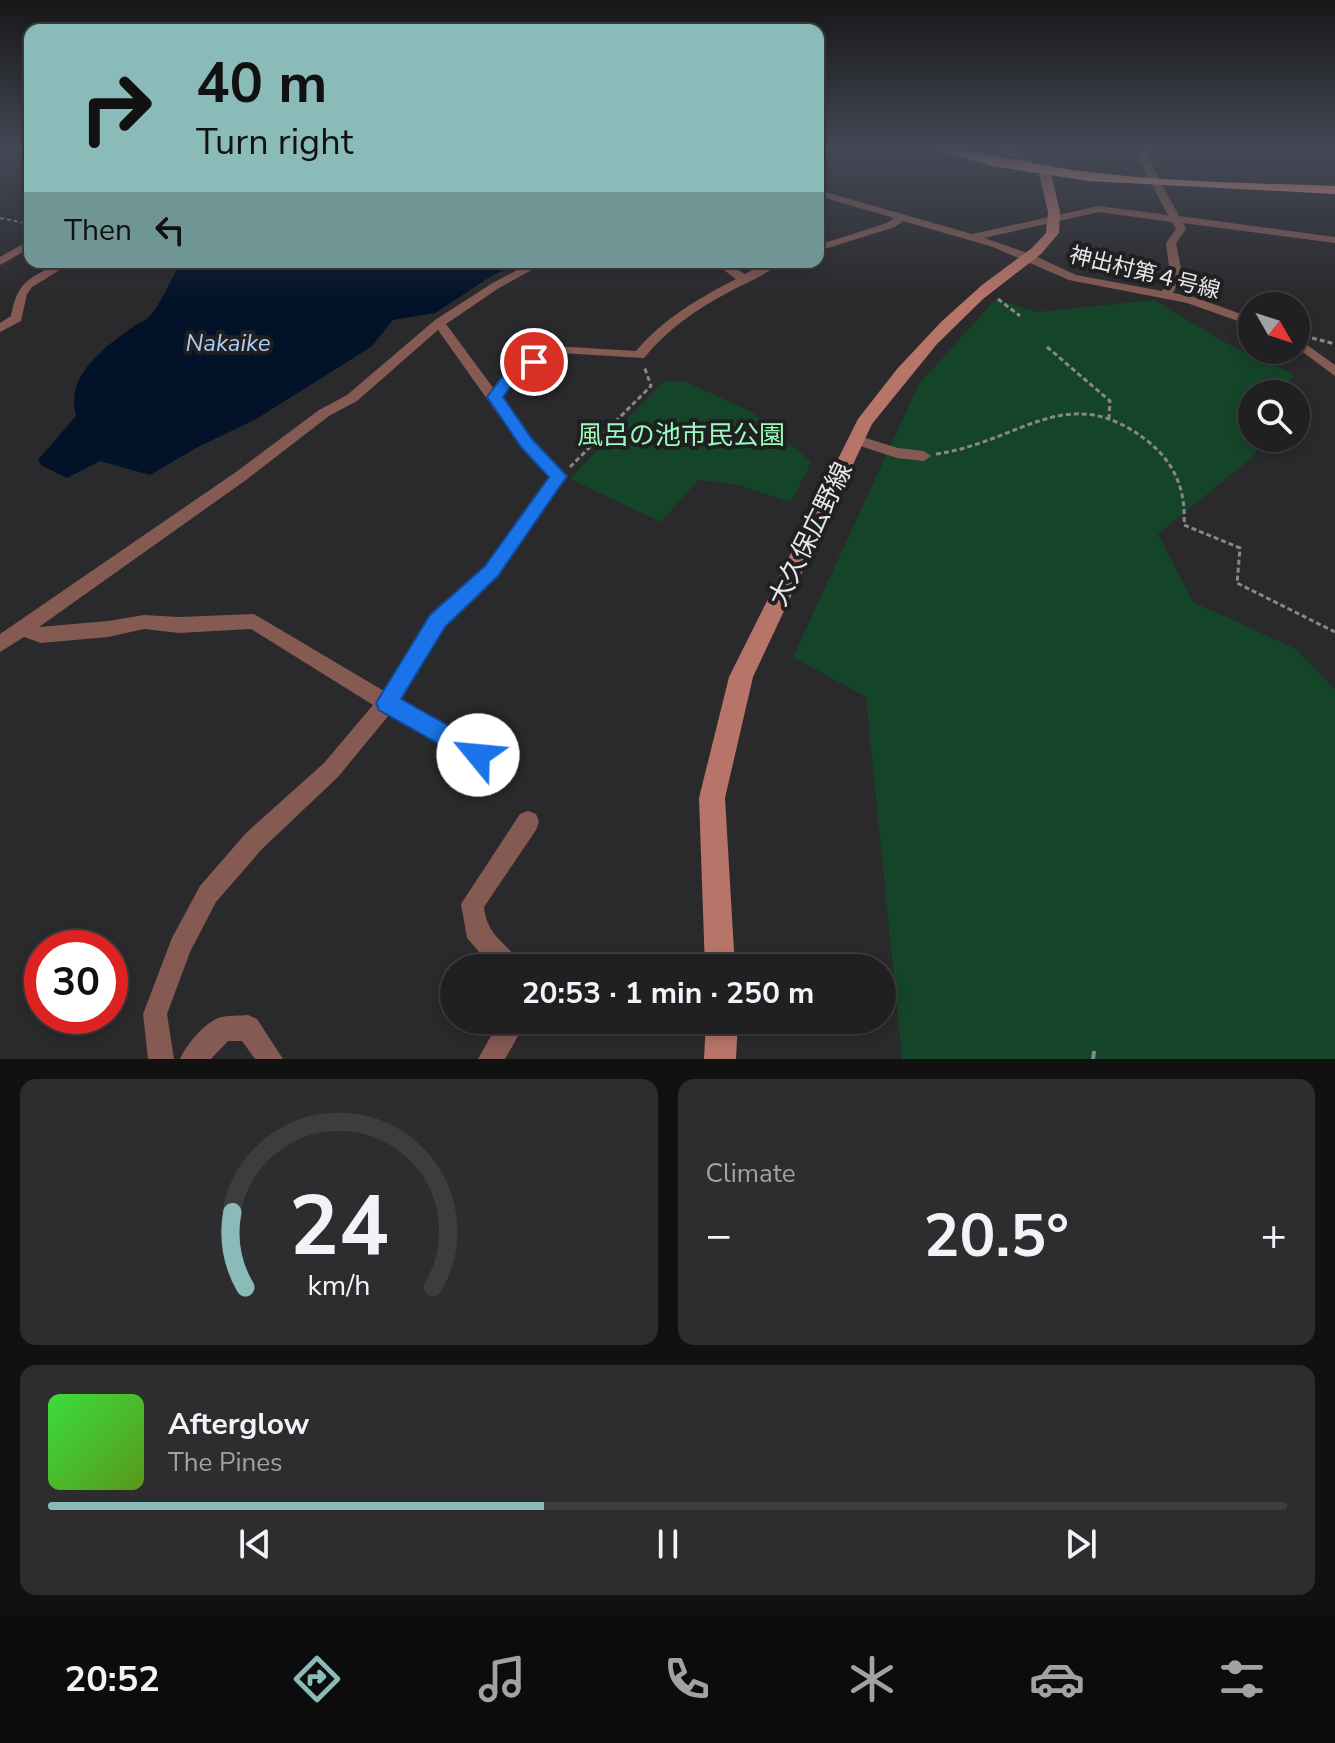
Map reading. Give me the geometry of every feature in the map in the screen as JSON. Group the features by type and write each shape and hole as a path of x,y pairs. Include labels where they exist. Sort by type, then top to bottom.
{"street":[{"name":"神出村第４号線","path":"842,199 972,237 1029,257 1073,278 1166,295 1238,318"},
{"path":"1047,199 1054,219"},
{"path":"1166,295 1176,274 1171,243 1181,229 1168,199"},
{"path":"972,237 1099,209 1335,240"},
{"path":"824,246 891,225 904,216"},
{"name":"大久保広野線","path":"719,954 712,798 741,677 856,440 889,386 986,289 1029,257 1053,231 1054,219"},
{"path":"0,262 24,247"},
{"path":"0,328 17,318 21,293 28,285 57,268"},
{"path":"0,644 241,476 324,413 352,398 439,323 529,268"},
{"path":"728,268 746,280"},
{"path":"495,397 510,376 558,349 639,355 653,336 674,318 765,268"},
{"path":"161,1059 155,1014 180,946 208,894 254,841 331,770 387,703 438,621 492,571 558,476 526,443 439,323"},
{"path":"1310,347 1335,372"},
{"path":"856,440 897,453 924,456"},
{"path":"24,629 41,635 108,629 144,622 179,625 254,621 478,755"},
{"path":"496,954 475,930 472,904 528,822"},
{"path":"193,1059 223,1029 248,1028 270,1059"},
{"path":"491,1059 506,1034"},
{"path":"720,1059 721,1034"}],"path":[{"path":"0,218 24,223"},
{"path":"986,289 1020,316"},
{"path":"1310,340 1335,344"},
{"path":"1047,347 1110,401 1112,409 1109,418"},
{"path":"558,476 651,386 639,355"},
{"path":"924,456 976,447 1069,414 1092,413 1109,418 1132,430 1165,455 1183,492 1186,504 1184,525 1240,548 1237,583 1335,632"},
{"path":"1093,1059 1095,1045"}],"green space":[{"path":"996,299 1036,312 1154,300 1238,348 1238,364 1271,364 1293,374 1290,380 1238,380 1238,452 1256,452 1254,456 1158,534 1193,602 1296,649 1335,690 1335,1059 902,1059 896,999 896,954 892,954 866,697 793,657 919,384"},
{"name":"風呂の池市民公園","path":"684,381 752,412 811,462 791,502 734,484 698,480 661,522 570,479 663,382"}],"water":[{"name":"Nakaike","path":"178,268 509,268 435,313 393,320 371,347 256,419 150,475 100,461 67,478 41,465 38,460 76,416 76,388 89,364 110,344 149,317"}],"route":[{"path":"478,755 387,703 438,621 492,571 558,476 526,443 495,397 510,376 534,362"}]}
